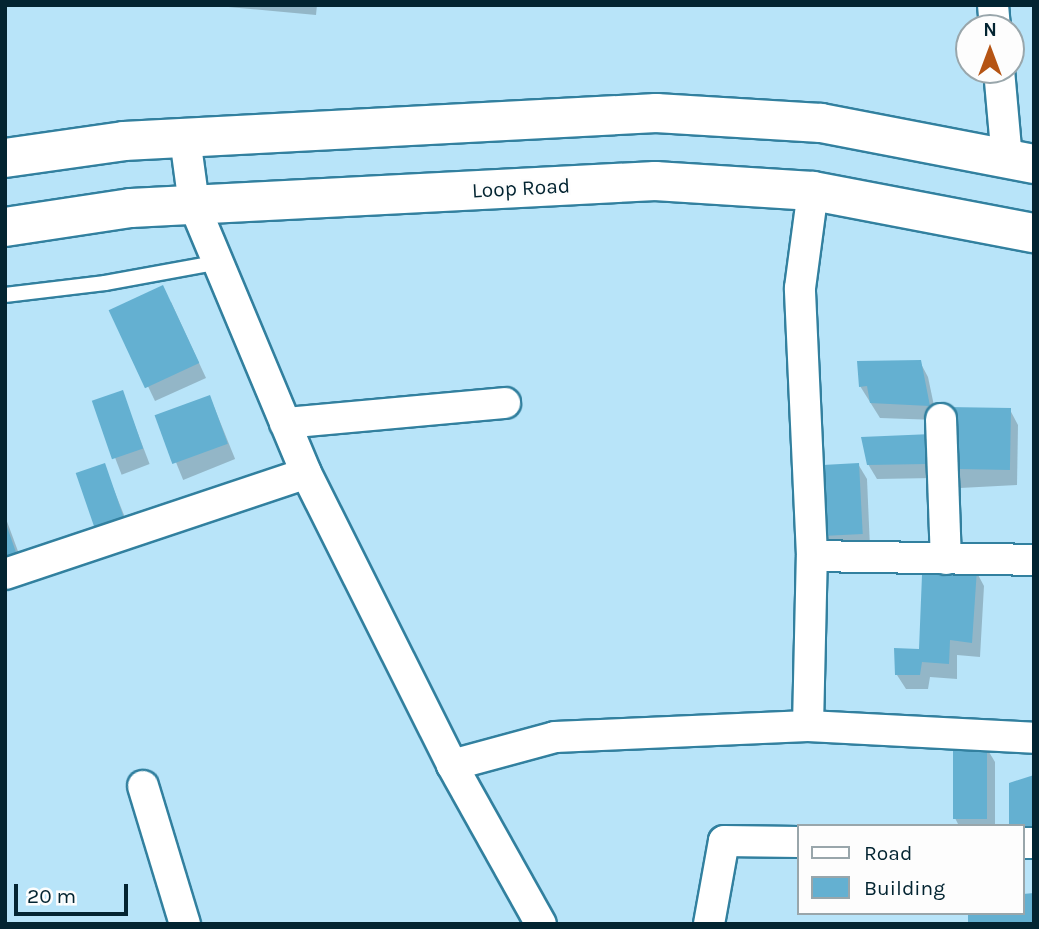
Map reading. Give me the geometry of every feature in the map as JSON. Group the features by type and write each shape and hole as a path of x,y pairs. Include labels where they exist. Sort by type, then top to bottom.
{"main road":[{"path":"5,158 124,141 656,113 821,123 1020,162"},
{"name":"Loop Road","path":"5,227 131,208 655,181 813,191 1034,233"}],"street":[{"path":"1002,84 1020,162"},
{"path":"185,138 194,205 215,263 306,473 452,765 541,924"},
{"path":"808,726 812,556 800,288 813,191"},
{"path":"285,424 505,403"},
{"path":"940,419 946,559"},
{"path":"5,574 306,473"},
{"path":"812,556 1034,560"},
{"path":"452,765 555,737 808,726 1034,738"},
{"path":"143,786 185,924"},
{"path":"709,924 724,841 797,842"}],"lane":[{"path":"5,295 105,284 215,263"}],"building":[{"path":"163,285 199,363 145,388 109,310"},
{"path":"921,360 930,406 870,403 867,386 859,387 857,361"},
{"path":"123,390 143,449 112,459 92,401"},
{"path":"210,395 228,444 172,464 155,415"},
{"path":"947,407 1011,408 1010,470 946,469"},
{"path":"932,434 926,464 867,465 861,437"},
{"path":"105,463 125,520 95,530 76,473"},
{"path":"859,463 863,534 822,536 818,465"},
{"path":"5,521 18,558 5,571"},
{"path":"977,569 972,643 950,640 949,664 922,662 920,675 895,675 894,648 919,649 922,575"},
{"path":"953,746 987,746 987,819 953,819"},
{"path":"1034,775 1034,827 1009,824 1009,783"},
{"path":"1034,893 1034,923 968,924 968,915 1025,915 1025,894"}]}
